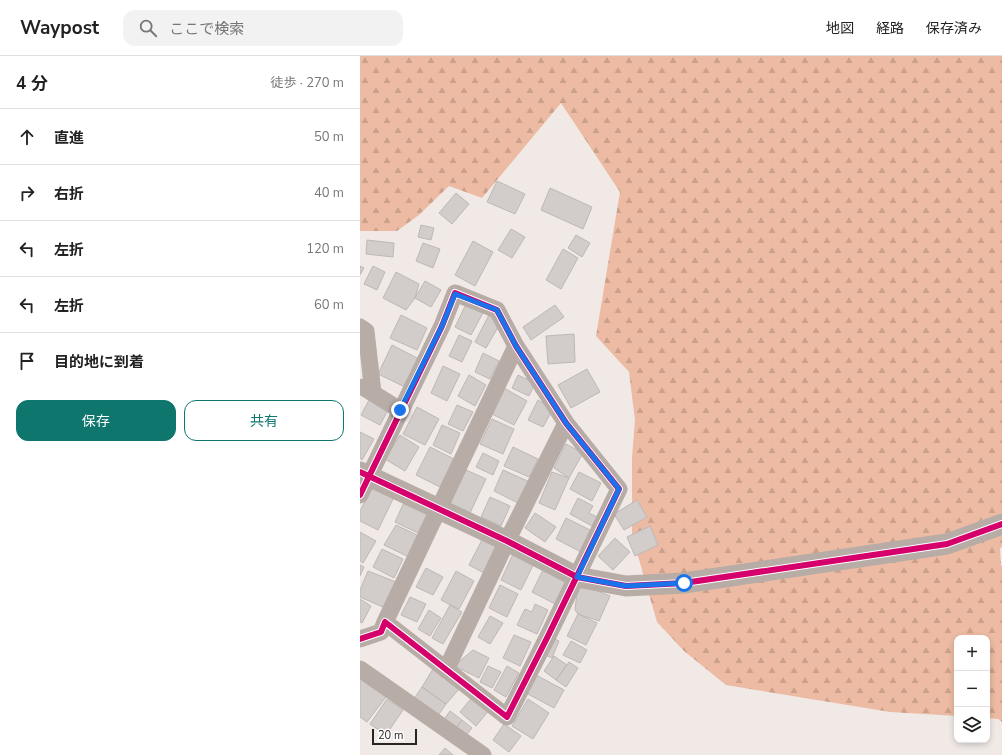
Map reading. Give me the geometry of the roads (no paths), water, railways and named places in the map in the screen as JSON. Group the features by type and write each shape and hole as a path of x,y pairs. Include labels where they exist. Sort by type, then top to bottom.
{"street":[{"path":"360,495 365,474 400,410 442,326 455,294 497,310 516,346 566,423 619,489 507,718 385,622"},
{"path":"360,327 366,331 366,389 400,410"},
{"path":"360,639 380,632 516,346"},
{"path":"446,670 507,541 566,423"},
{"path":"365,474 507,541 577,577 626,586 684,583 947,544 1002,524"},
{"path":"360,669 483,755"}]}
